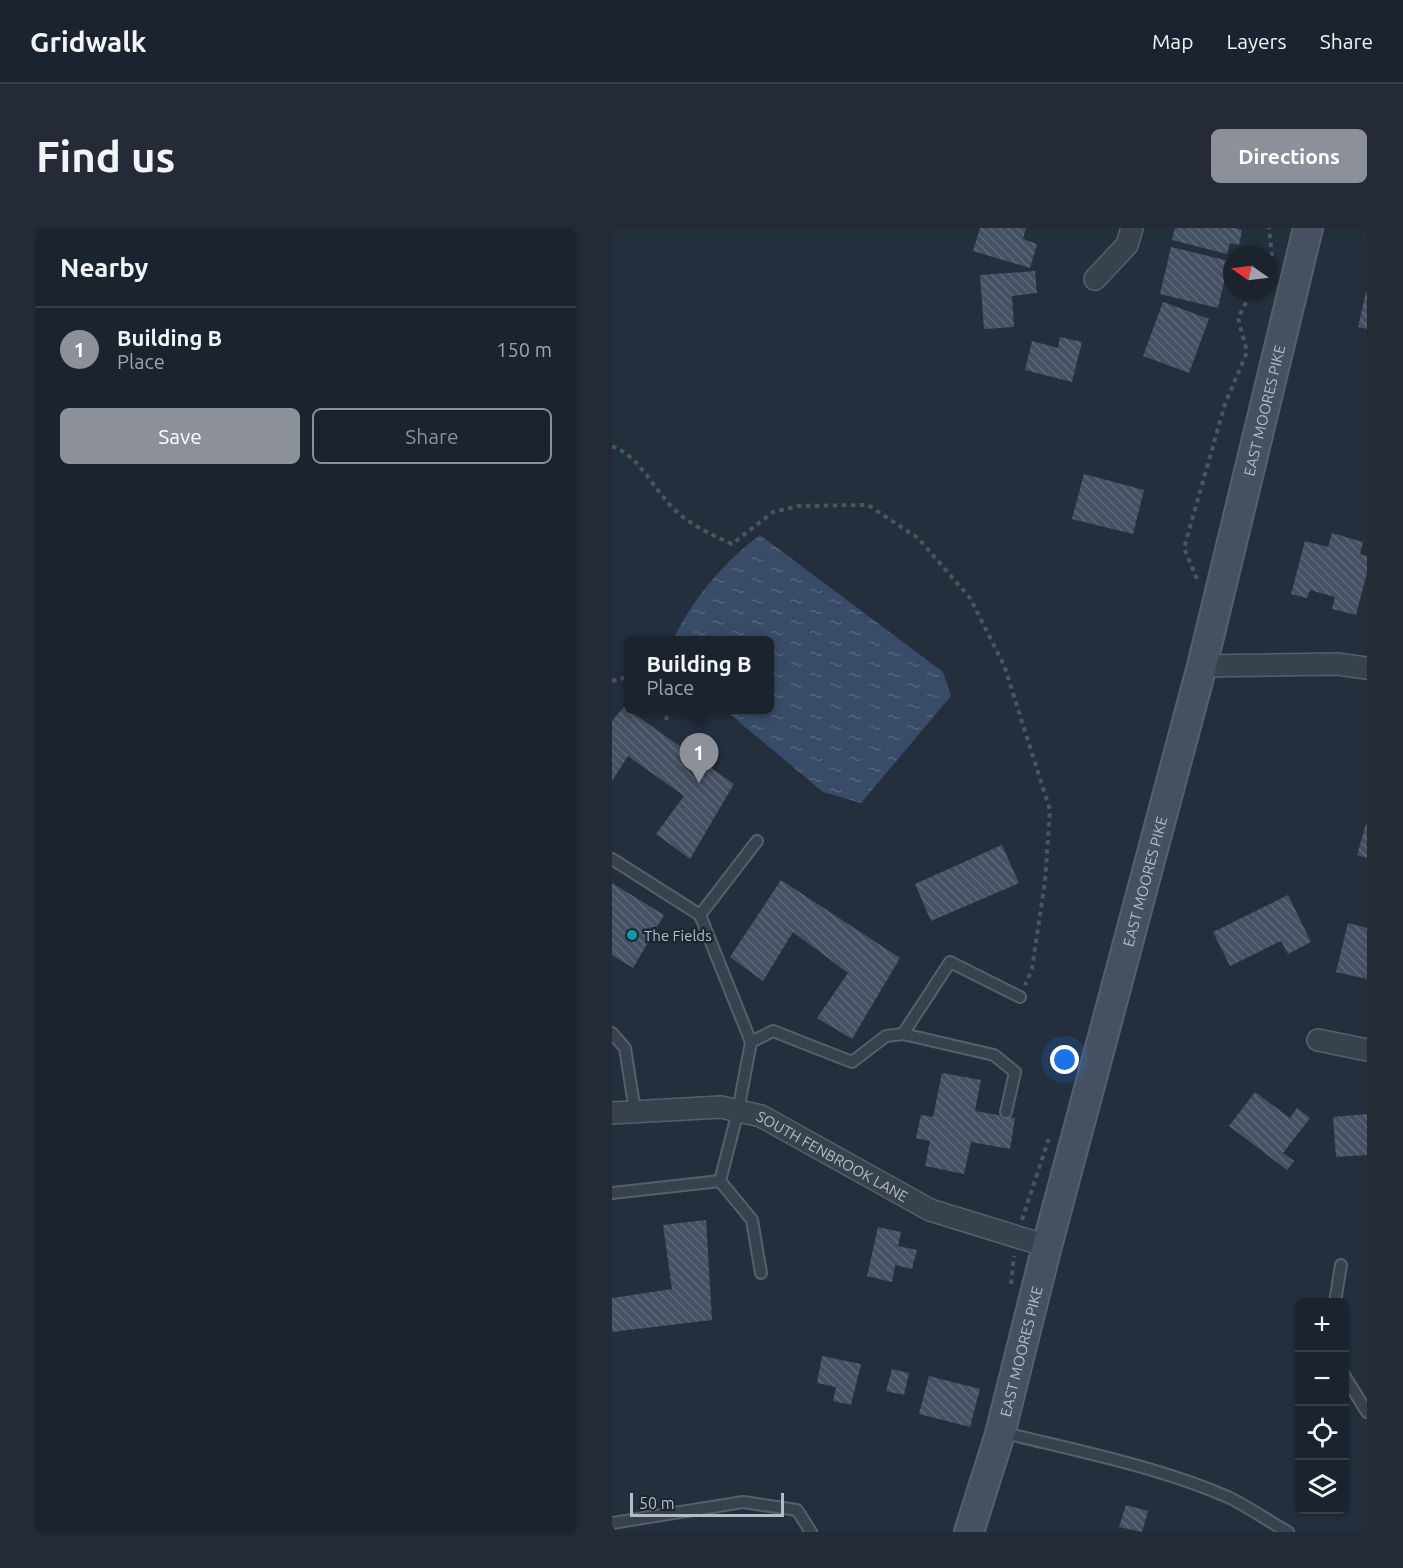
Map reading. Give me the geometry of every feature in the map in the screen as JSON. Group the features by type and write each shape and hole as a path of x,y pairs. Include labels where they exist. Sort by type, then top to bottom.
{"main road":[{"name":"EAST MOORES PIKE","path":"969,1532 1000,1432 1047,1246 1202,666 1308,228"}],"street":[{"path":"1095,279 1127,245 1132,228"},
{"path":"1202,666 1337,664 1367,668"},
{"path":"1318,1040 1367,1050"},
{"name":"SOUTH FENBROOK LANE","path":"612,1113 721,1107 761,1116 930,1210 1047,1246"}],"lane":[{"path":"699,915 757,841"},
{"path":"612,859 699,915 751,1042 738,1111 720,1181"},
{"path":"903,1034 950,962 1020,997"},
{"path":"751,1042 773,1031 852,1062 886,1035 903,1034 994,1055 1015,1072 1006,1112"},
{"path":"612,1034 625,1048 635,1111"},
{"path":"612,1192 720,1181"},
{"path":"720,1181 752,1220 761,1273"},
{"path":"1336,1298 1341,1265"},
{"path":"1349,1383 1367,1412"},
{"path":"1000,1432 1123,1462 1206,1488 1231,1499 1288,1532"},
{"path":"612,1523 744,1502 797,1510 811,1532"}],"path":[{"path":"1269,228 1271,246"},
{"path":"612,446 626,452 672,507 694,526 732,544 773,512 798,507 868,505 918,538 970,598 1004,665 1050,810 1045,881 1032,969 1020,997"},
{"path":"666,720 667,714"}],"water":[{"path":"760,535 943,672 951,696 861,803 823,792 730,714 774,714 774,636 675,636 710,582"}],"building":[{"path":"980,228 1026,228 1023,239 1037,244 1030,268 973,251"},
{"path":"1175,228 1242,230 1239,245 1230,243 1229,246 1223,246 1223,253 1172,240"},
{"path":"1171,247 1223,260 1223,287 1218,308 1160,294"},
{"path":"1035,271 1037,293 1012,296 1014,327 984,329 980,275"},
{"path":"1367,292 1367,329 1358,327"},
{"path":"1163,302 1209,319 1189,373 1143,356"},
{"path":"1060,337 1082,342 1072,382 1025,370 1032,341 1058,348"},
{"path":"1084,474 1144,490 1133,534 1072,519"},
{"path":"1332,533 1363,542 1360,554 1367,556 1367,573 1356,615 1332,609 1335,597 1310,590 1307,598 1291,594 1305,541 1328,547"},
{"path":"624,707 624,714 634,714 734,784 690,859 656,834 684,796 628,756 612,781 612,721"},
{"path":"1367,824 1367,858 1357,855"},
{"path":"1002,845 1019,883 931,921 915,884"},
{"path":"781,880 900,958 852,1039 817,1018 848,973 793,932 763,981 730,957"},
{"name":"The Fields","path":"612,883 664,915 633,968 612,955"},
{"path":"1288,895 1311,942 1288,954 1281,941 1230,966 1213,932"},
{"path":"1348,923 1367,928 1367,979 1336,972"},
{"path":"942,1073 981,1080 975,1111 1015,1118 1010,1149 971,1142 964,1174 925,1166 930,1141 916,1138 921,1115 933,1117"},
{"path":"1255,1092 1290,1118 1297,1108 1310,1118 1283,1153 1294,1161 1287,1170 1229,1126"},
{"path":"1367,1114 1367,1155 1336,1157 1333,1117"},
{"path":"706,1220 712,1320 612,1332 612,1298 672,1289 663,1225"},
{"path":"878,1227 901,1232 898,1246 917,1250 912,1269 895,1265 892,1282 867,1276"},
{"path":"822,1356 861,1364 851,1405 833,1401 836,1387 817,1383"},
{"path":"892,1369 909,1373 904,1395 886,1391"},
{"path":"929,1376 980,1389 970,1427 919,1414"},
{"path":"1126,1505 1148,1511 1142,1532 1119,1527"}],"place":[{"name":"Building B","path":"699,783"},
{"name":"The Fields","path":"632,935"}]}
